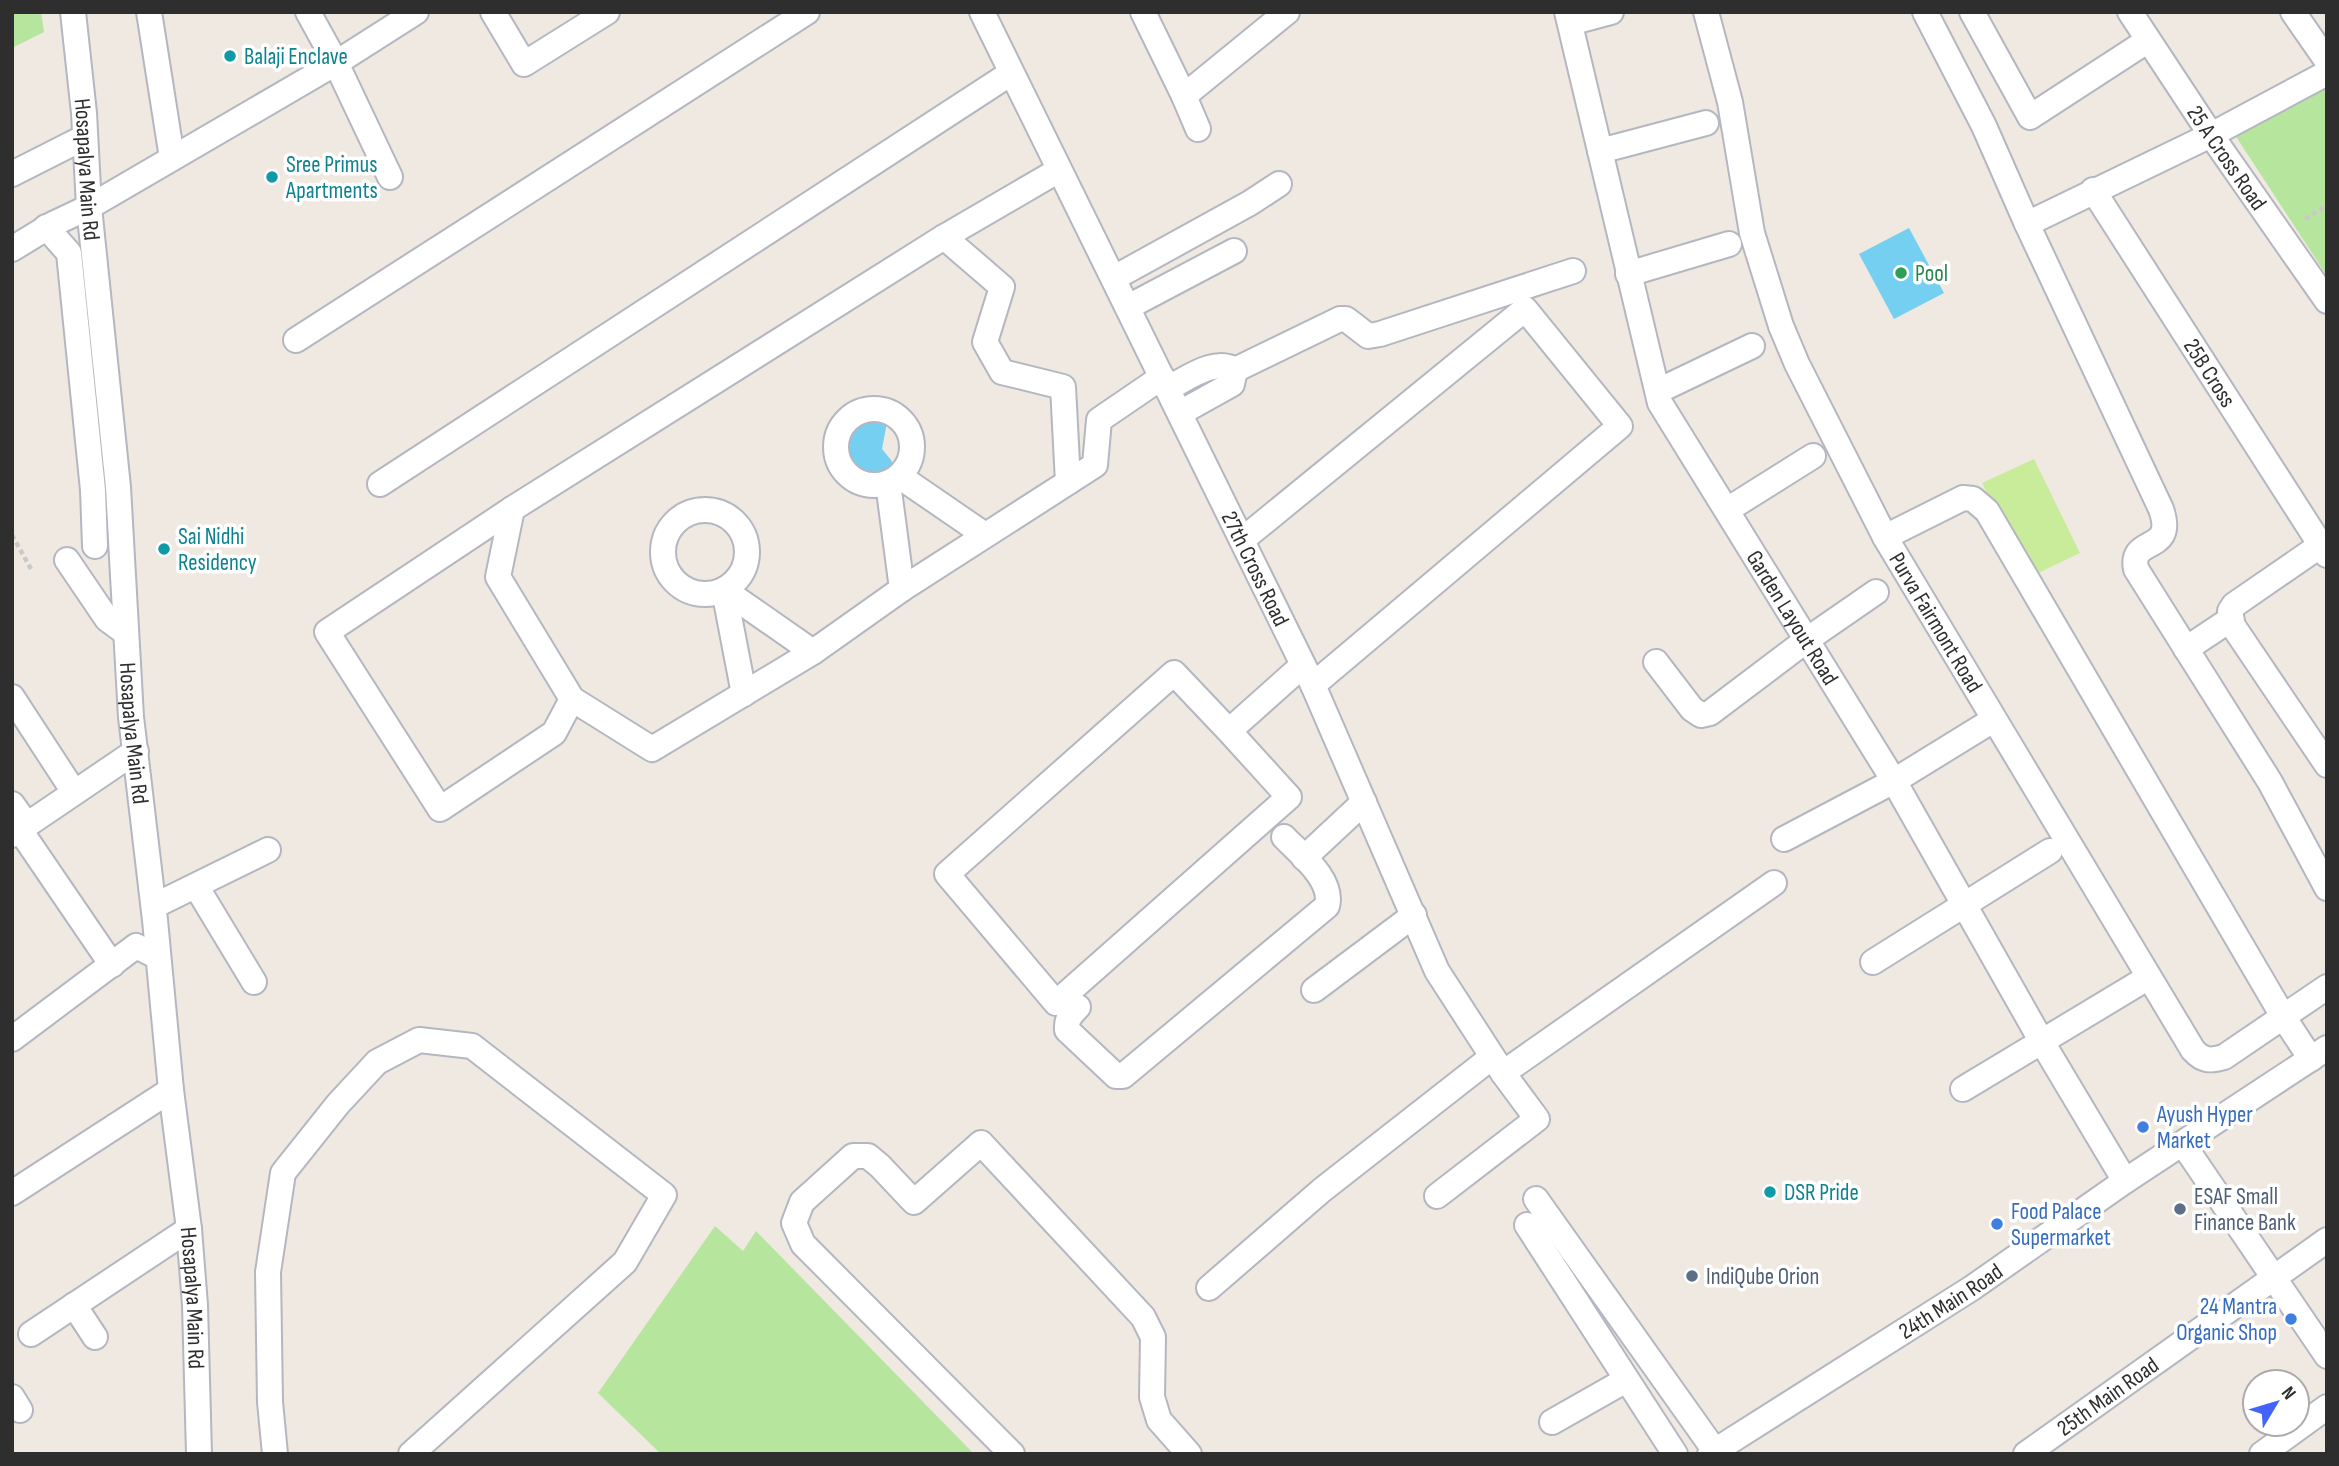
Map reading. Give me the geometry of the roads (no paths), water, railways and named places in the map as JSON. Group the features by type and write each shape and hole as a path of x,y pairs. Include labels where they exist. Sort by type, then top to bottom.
{"street":[{"name":"Hosapalya Main Rd","path":"72,12 118,487 131,718 154,906 171,1090 189,1229 195,1305 199,1454"},
{"path":"149,12 172,158"},
{"path":"308,12 390,177"},
{"path":"12,248 46,227 89,207 335,63 415,12"},
{"path":"493,12 524,64 607,12"},
{"path":"296,340 807,12"},
{"name":"27th Cross Road","path":"982,12 1308,675 1437,971 1497,1065 1537,1119 1437,1196"},
{"path":"1143,12 1198,129"},
{"path":"1184,96 1287,12"},
{"path":"1569,18 1611,12"},
{"name":"Purva Fairmont Road","path":"1706,12 1730,102 1752,233 1781,326 1797,364 1885,537 2193,1050 2200,1058 2207,1060 2224,1057 2327,987"},
{"path":"1925,12 1984,126 2161,509 2166,528 2162,537 2138,552 2135,565 2270,782 2327,888"},
{"path":"1972,12 2030,117 2147,41"},
{"name":"25 A Cross Road","path":"2130,12 2211,135 2327,301"},
{"path":"2294,12 2327,61"},
{"name":"Garden Layout Road","path":"1569,18 1660,403 1894,780 2042,1042 2125,1181"},
{"path":"380,484 1011,73"},
{"path":"2027,223 2211,135 2327,73"},
{"path":"1600,151 1706,123"},
{"path":"12,174 85,137"},
{"path":"572,699 554,733 440,809 327,632 512,509 944,237 1059,170"},
{"path":"1114,278 1180,243 1279,184"},
{"name":"25B Cross","path":"2093,190 2324,550"},
{"path":"46,227 69,253 93,490 95,546"},
{"path":"944,237 1002,287 985,342 1002,372 1063,387 1068,482"},
{"path":"1180,243 1194,273"},
{"path":"1628,274 1729,244"},
{"path":"1128,307 1234,251"},
{"path":"1235,370 1340,318 1346,319 1368,336 1380,334 1573,271"},
{"path":"1229,731 1308,675 1620,426 1525,309 1242,540"},
{"path":"1658,391 1752,346"},
{"path":"512,509 498,578 572,699 652,749 813,652 902,589 1095,465 1099,420 1165,383 1217,365 1235,370"},
{"path":"1180,413 1232,384 1235,370"},
{"path":"1727,510 1812,456"},
{"path":"902,589 894,480 985,535"},
{"path":"93,490 118,487"},
{"path":"1885,537 1963,498 1973,499 1987,511 2284,1018 2319,1053"},
{"path":"2324,550 2234,604 2230,611 2231,619 2327,765"},
{"path":"67,560 107,619 126,633"},
{"path":"744,694 724,590 813,652"},
{"path":"1656,662 1692,709 1701,715 1710,713 1876,592"},
{"path":"2186,649 2231,619"},
{"path":"1174,673 1229,731 1289,797 1056,1003 947,874 1174,673"},
{"path":"12,697 74,792"},
{"path":"1784,839 1894,780 1985,724"},
{"path":"20,830 136,751"},
{"path":"1304,858 1364,802"},
{"path":"12,804 20,830 112,965"},
{"path":"1078,1007 1069,1016 1067,1030 1116,1076 1123,1076 1327,906 1327,889 1284,837"},
{"path":"154,906 268,850"},
{"path":"1873,962 2050,851"},
{"path":"1209,1288 1322,1190 1497,1065 1774,883"},
{"path":"196,886 254,982"},
{"path":"1314,990 1413,915"},
{"path":"16,1029 136,946 159,957"},
{"path":"1963,1089 2138,983"},
{"path":"275,1454 270,1402 268,1272 282,1173 338,1104 377,1062 419,1040 472,1046 664,1195 625,1262 411,1454"},
{"name":"24th Main Road","path":"1712,1452 1972,1288 2125,1181 2319,1053"},
{"path":"12,1193 171,1090"},
{"path":"1012,1454 803,1244 794,1223 802,1202 853,1156 867,1156 914,1202 981,1143 1143,1317 1153,1337 1152,1397 1159,1420 1189,1454"},
{"path":"2183,1144 2327,1356"},
{"path":"1536,1199 1712,1452"},
{"path":"1527,1225 1675,1454"},
{"path":"31,1334 189,1229"},
{"name":"25th Main Road","path":"2026,1454 2327,1240"},
{"path":"74,1305 95,1337"},
{"path":"1552,1422 1626,1380"},
{"path":"2262,1454 2327,1407"}],"water":[{"name":"Pool","path":"1909,228 1944,293 1894,319 1859,254"},
{"path":"876,415 887,422 882,449 895,468 888,479 871,471 858,480 848,475 842,466 835,443 856,430 864,417"}],"place":[{"name":"Balaji Enclave","path":"230,56"},
{"name":"Sree Primus Apartments","path":"272,177"},
{"name":"Pool","path":"1901,273"},
{"name":"Sai Nidhi Residency","path":"164,549"},
{"name":"Ayush Hyper Market","path":"2143,1127"},
{"name":"DSR Pride","path":"1770,1192"},
{"name":"ESAF Small Finance Bank","path":"2180,1209"},
{"name":"Food Palace Supermarket","path":"1997,1224"},
{"name":"IndiQube Orion","path":"1692,1276"},
{"name":"24 Mantra Organic Shop","path":"2291,1319"}]}
